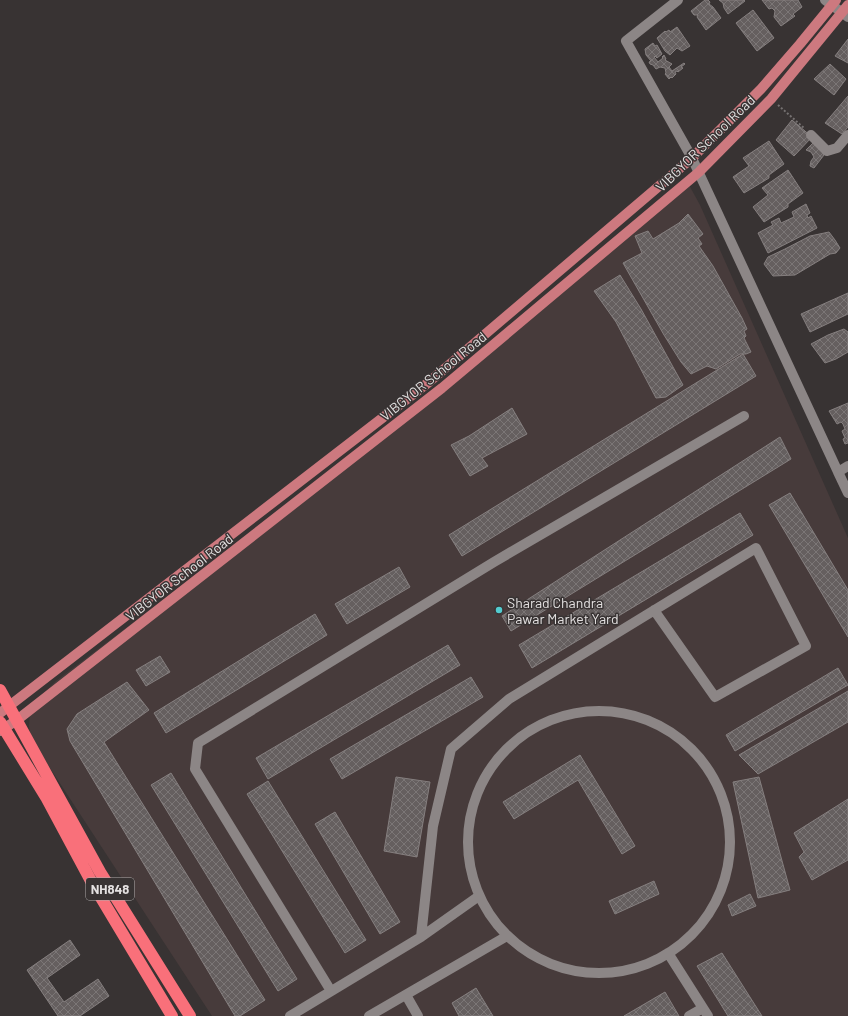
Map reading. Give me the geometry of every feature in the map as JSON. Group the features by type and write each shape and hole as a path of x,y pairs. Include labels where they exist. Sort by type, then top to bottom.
{"highway":[{"name":"NH848","path":"0,690 5,710 16,720 38,757 100,872 190,1016"},
{"name":"NH848","path":"1,727 46,797 91,882 172,1016"}],"main road":[{"name":"VIBGYOR School Road","path":"5,710 429,382 692,158 761,89 800,44 831,2"},
{"name":"VIBGYOR School Road","path":"1,727 16,720 442,388 699,172 771,98 846,11"},
{"path":"800,44 810,51"},
{"path":"372,427 380,437"}],"street":[{"path":"678,0 626,41 699,172 848,493"},
{"path":"831,2 846,11"},
{"path":"811,135 827,151 837,148 848,135"},
{"path":"331,991 195,769 198,743 494,562 744,416"},
{"path":"838,472 848,466"},
{"path":"421,937 433,826 451,749 509,699 654,610 756,548 806,646 715,697 654,610"},
{"path":"596,710 629,714 659,724 686,742 703,761 722,795 730,826 730,858 722,890 706,918 684,942 657,960 626,970 594,973 562,968 533,956 507,936 491,917 479,896 469,865 468,833 474,801 488,772 508,747 535,728 564,715 596,710"},
{"path":"290,1016 421,937 479,896"},
{"path":"369,1016 507,936"},
{"path":"668,952 706,1012 690,1016"},
{"path":"406,995 418,1016"}],"path":[{"path":"771,98 811,135"}],"shaded area":[{"name":"Sharad Chandra Pawar Market Yard","path":"689,185 700,205 848,538 848,1016 212,1016 31,739 29,726 30,714 38,699 56,681 377,437"}],"building":[{"path":"705,0 710,2 709,4 721,18 706,30 697,17 698,15 694,15 691,11"},
{"path":"719,0 745,1 728,14 723,3"},
{"path":"762,0 798,0 802,7 793,14 795,16 781,26 774,17 775,11 772,8 769,9"},
{"path":"753,10 774,38 757,51 736,23"},
{"path":"677,27 690,46 682,51 677,48 670,55 665,51 657,38 665,31 666,32 669,30 670,32"},
{"path":"848,39 848,63 835,56"},
{"path":"653,43 655,46 657,45 662,54 657,58 655,56 654,57 658,62 664,55 665,60 672,64 669,67 672,71 684,63 685,64 678,72 675,72 676,74 672,78 671,77 669,79 665,74 665,68 660,67 656,69 650,64 649,62 651,61 646,55 645,49"},
{"path":"830,64 846,79 834,95 814,79"},
{"path":"848,96 848,127 842,134 825,123"},
{"path":"792,120 812,137 794,156 776,140"},
{"path":"769,141 784,164 769,175 769,178 744,193 733,177 749,166 743,158"},
{"path":"815,141 824,155 814,168 810,166 814,157 811,152 806,150"},
{"path":"788,170 803,193 788,204 788,207 764,222 753,207 768,195 762,188"},
{"path":"806,204 810,213 807,215 808,218 811,216 817,228 768,253 758,233 773,225 771,222 779,218 781,223 794,217 792,212"},
{"path":"688,214 703,234 698,238 702,244 699,246 713,266 742,318 747,329 744,331 746,336 744,338 751,352 740,354 716,369 707,366 691,374 681,362 664,335 623,263 642,253 635,236 648,231 653,239 679,223"},
{"path":"829,232 840,248 836,253 830,254 795,275 773,276 764,264 768,257 810,236"},
{"path":"620,275 641,309 683,385 666,397 656,398 616,322 594,291"},
{"path":"848,293 848,314 810,332 801,314"},
{"path":"844,329 848,332 848,352 825,363 811,344"},
{"path":"743,354 756,376 462,556 449,535"},
{"path":"848,403 848,443 845,444 843,439 845,438 842,431 845,429 843,424 841,422 837,424 829,411"},
{"path":"512,408 527,434 482,458 488,466 470,476 451,445 469,436"},
{"path":"780,437 791,459 511,631 502,616"},
{"path":"790,493 848,590 848,637 769,505"},
{"path":"740,513 753,535 532,668 519,645"},
{"path":"399,567 410,587 347,624 335,604"},
{"path":"315,614 327,635 166,733 154,713"},
{"path":"448,645 460,665 268,779 256,758"},
{"path":"160,656 170,672 146,686 136,670"},
{"path":"838,668 848,685 735,751 726,735"},
{"path":"471,677 483,697 342,779 330,759"},
{"path":"127,682 149,710 104,742 265,1000 240,1016 235,1016 70,741 67,729 77,714"},
{"path":"848,691 848,722 758,774 739,755"},
{"path":"580,755 635,846 622,854 578,780 514,819 503,802"},
{"path":"171,773 297,979 278,991 151,785"},
{"path":"396,777 430,782 417,857 384,851"},
{"path":"759,777 790,890 758,898 733,782"},
{"path":"268,781 366,940 345,953 247,794"},
{"path":"848,799 848,860 812,880 799,857 804,852 794,833"},
{"path":"335,812 400,922 380,934 315,824"},
{"path":"654,881 659,894 615,914 609,901"},
{"path":"750,894 756,906 732,916 728,905"},
{"path":"70,940 80,955 47,978 64,1002 98,979 109,996 80,1016 58,1016 27,970"},
{"path":"722,953 762,1016 728,1016 697,966"},
{"path":"476,988 493,1016 459,1016 452,1003"},
{"path":"665,992 679,1016 624,1016"}],"place":[{"name":"Sharad Chandra Pawar Market Yard","path":"499,610"}]}
